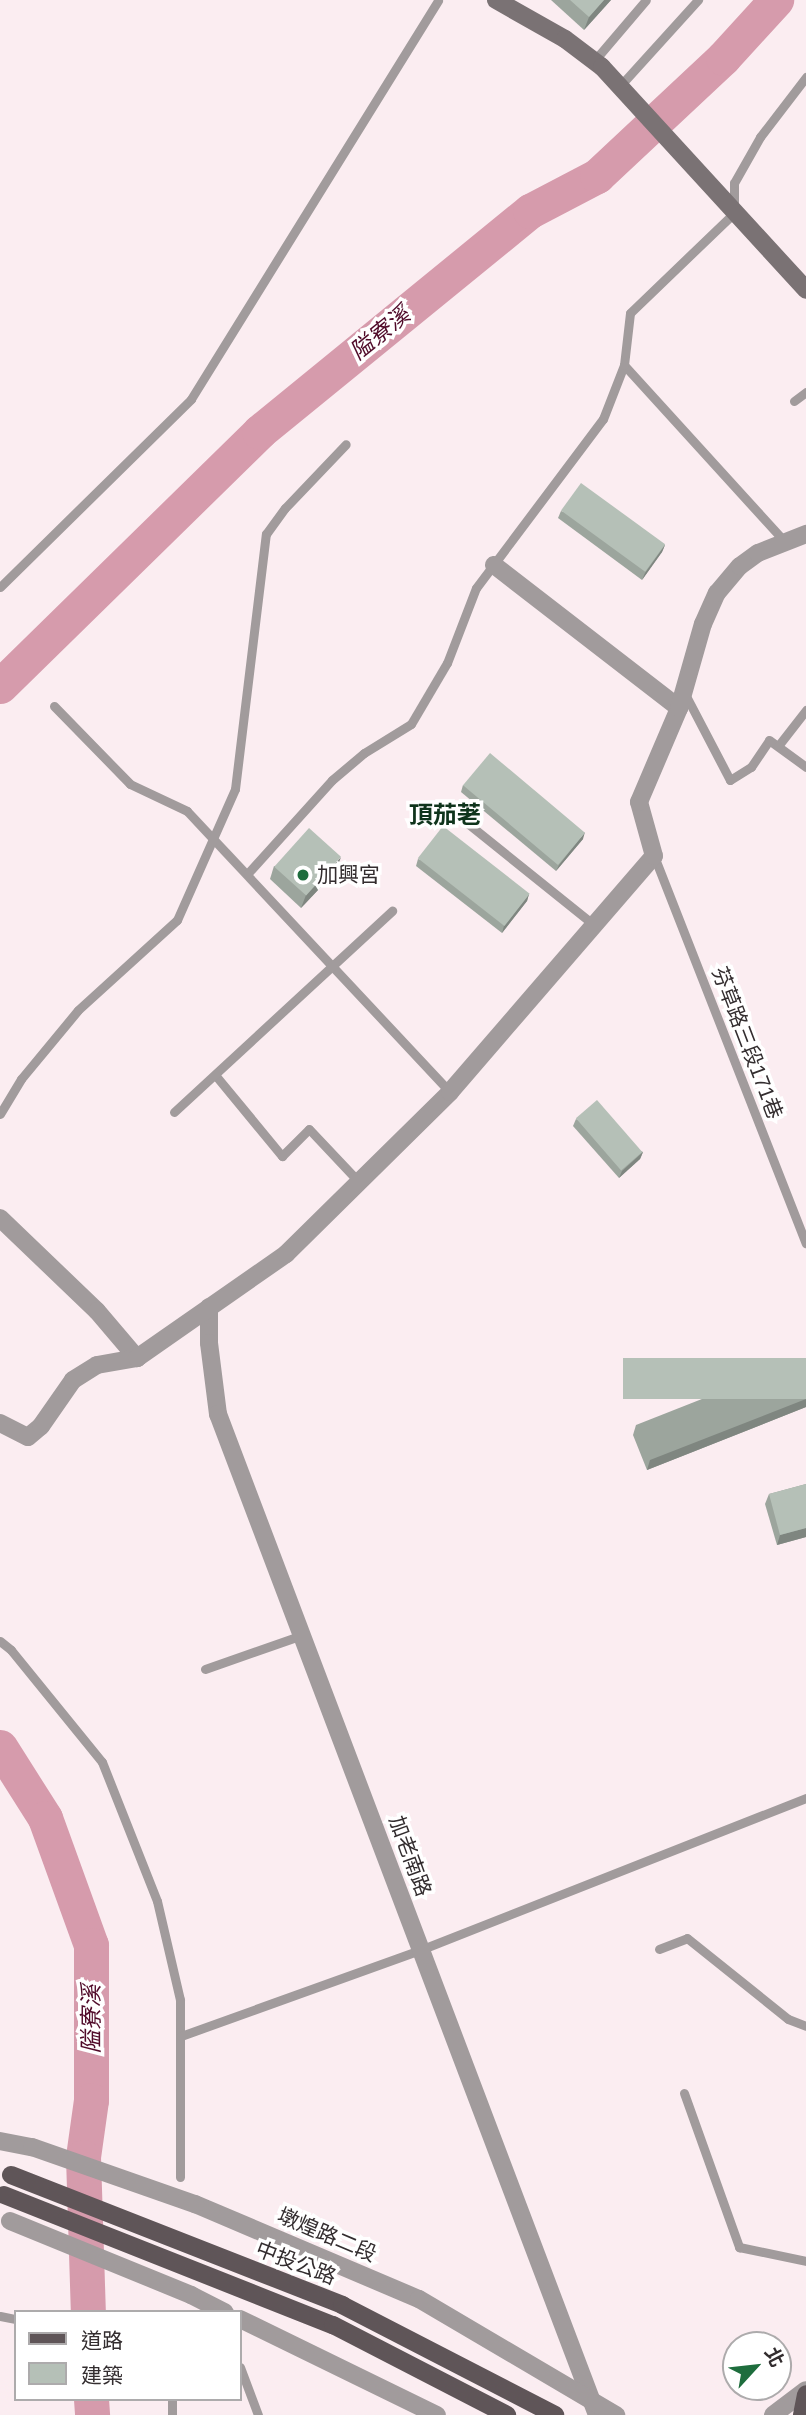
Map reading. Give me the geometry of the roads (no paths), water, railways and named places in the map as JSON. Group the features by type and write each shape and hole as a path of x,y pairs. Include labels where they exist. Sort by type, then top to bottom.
{"main road":[{"name":"中投公路","path":"6,2174 342,2305 555,2415"},
{"name":"中投公路","path":"2,2195 333,2325 507,2415"},
{"path":"802,2415 806,2392"}],"street":[{"path":"496,0 565,39 594,61 806,290"},
{"path":"0,1423 29,1437 41,1426 73,1380 97,1365 137,1358 286,1254 450,1093 654,856 639,802 679,708 682,689 703,624 717,593 740,566 758,554 806,534"},
{"path":"494,565 679,708"},
{"path":"0,1218 97,1311 137,1358"},
{"name":"加老南路","path":"209,1307 209,1343 218,1414 594,2407"},
{"name":"墩煌路二段","path":"0,2141 32,2147 195,2204 418,2299 594,2407 617,2415"},
{"path":"5,2220 191,2295 221,2310"},
{"path":"242,2320 437,2415"},
{"path":"773,2415 806,2392"}],"lane":[{"path":"0,587 191,398 438,0"},
{"path":"594,61 646,0"},
{"path":"623,91 698,0"},
{"path":"248,873 332,780 364,753 411,724 447,663 476,588 603,419 624,365 630,313 734,213 734,183 760,137 806,78"},
{"path":"624,365 786,544"},
{"path":"794,401 806,393"},
{"path":"0,1114 21,1079 78,1010 177,920 235,789 266,534 285,508 346,444"},
{"path":"682,689 730,780 751,767 769,740 806,767"},
{"path":"54,706 130,784 187,811 248,873 450,1093"},
{"path":"778,746 806,710"},
{"path":"451,810 594,925"},
{"name":"芬草路三段171巷","path":"654,856 806,1243"},
{"path":"174,1112 392,911"},
{"path":"216,1076 282,1156 309,1129 361,1183"},
{"path":"0,1097 11,1097"},
{"path":"205,1669 302,1635"},
{"path":"0,1641 11,1650 102,1762 157,1901 180,2000 180,2177"},
{"path":"181,2036 419,1950 806,1798"},
{"path":"659,1949 687,1938 788,2018 806,2026"},
{"path":"684,2093 739,2247 806,2261"},
{"path":"242,2372 258,2415"}],"waterway":[{"name":"隘寮溪","path":"0,686 259,432 530,211 597,176 723,58 776,0"},
{"name":"隘寮溪","path":"0,1747 45,1818 91,1945 91,2100 83,2157 88,2310"},
{"name":"隘寮溪","path":"91,2401 92,2415"}],"place":[{"name":"加興宮","path":"303,875"}],"district":[{"name":"頂茄荖","path":"445,815"}]}
